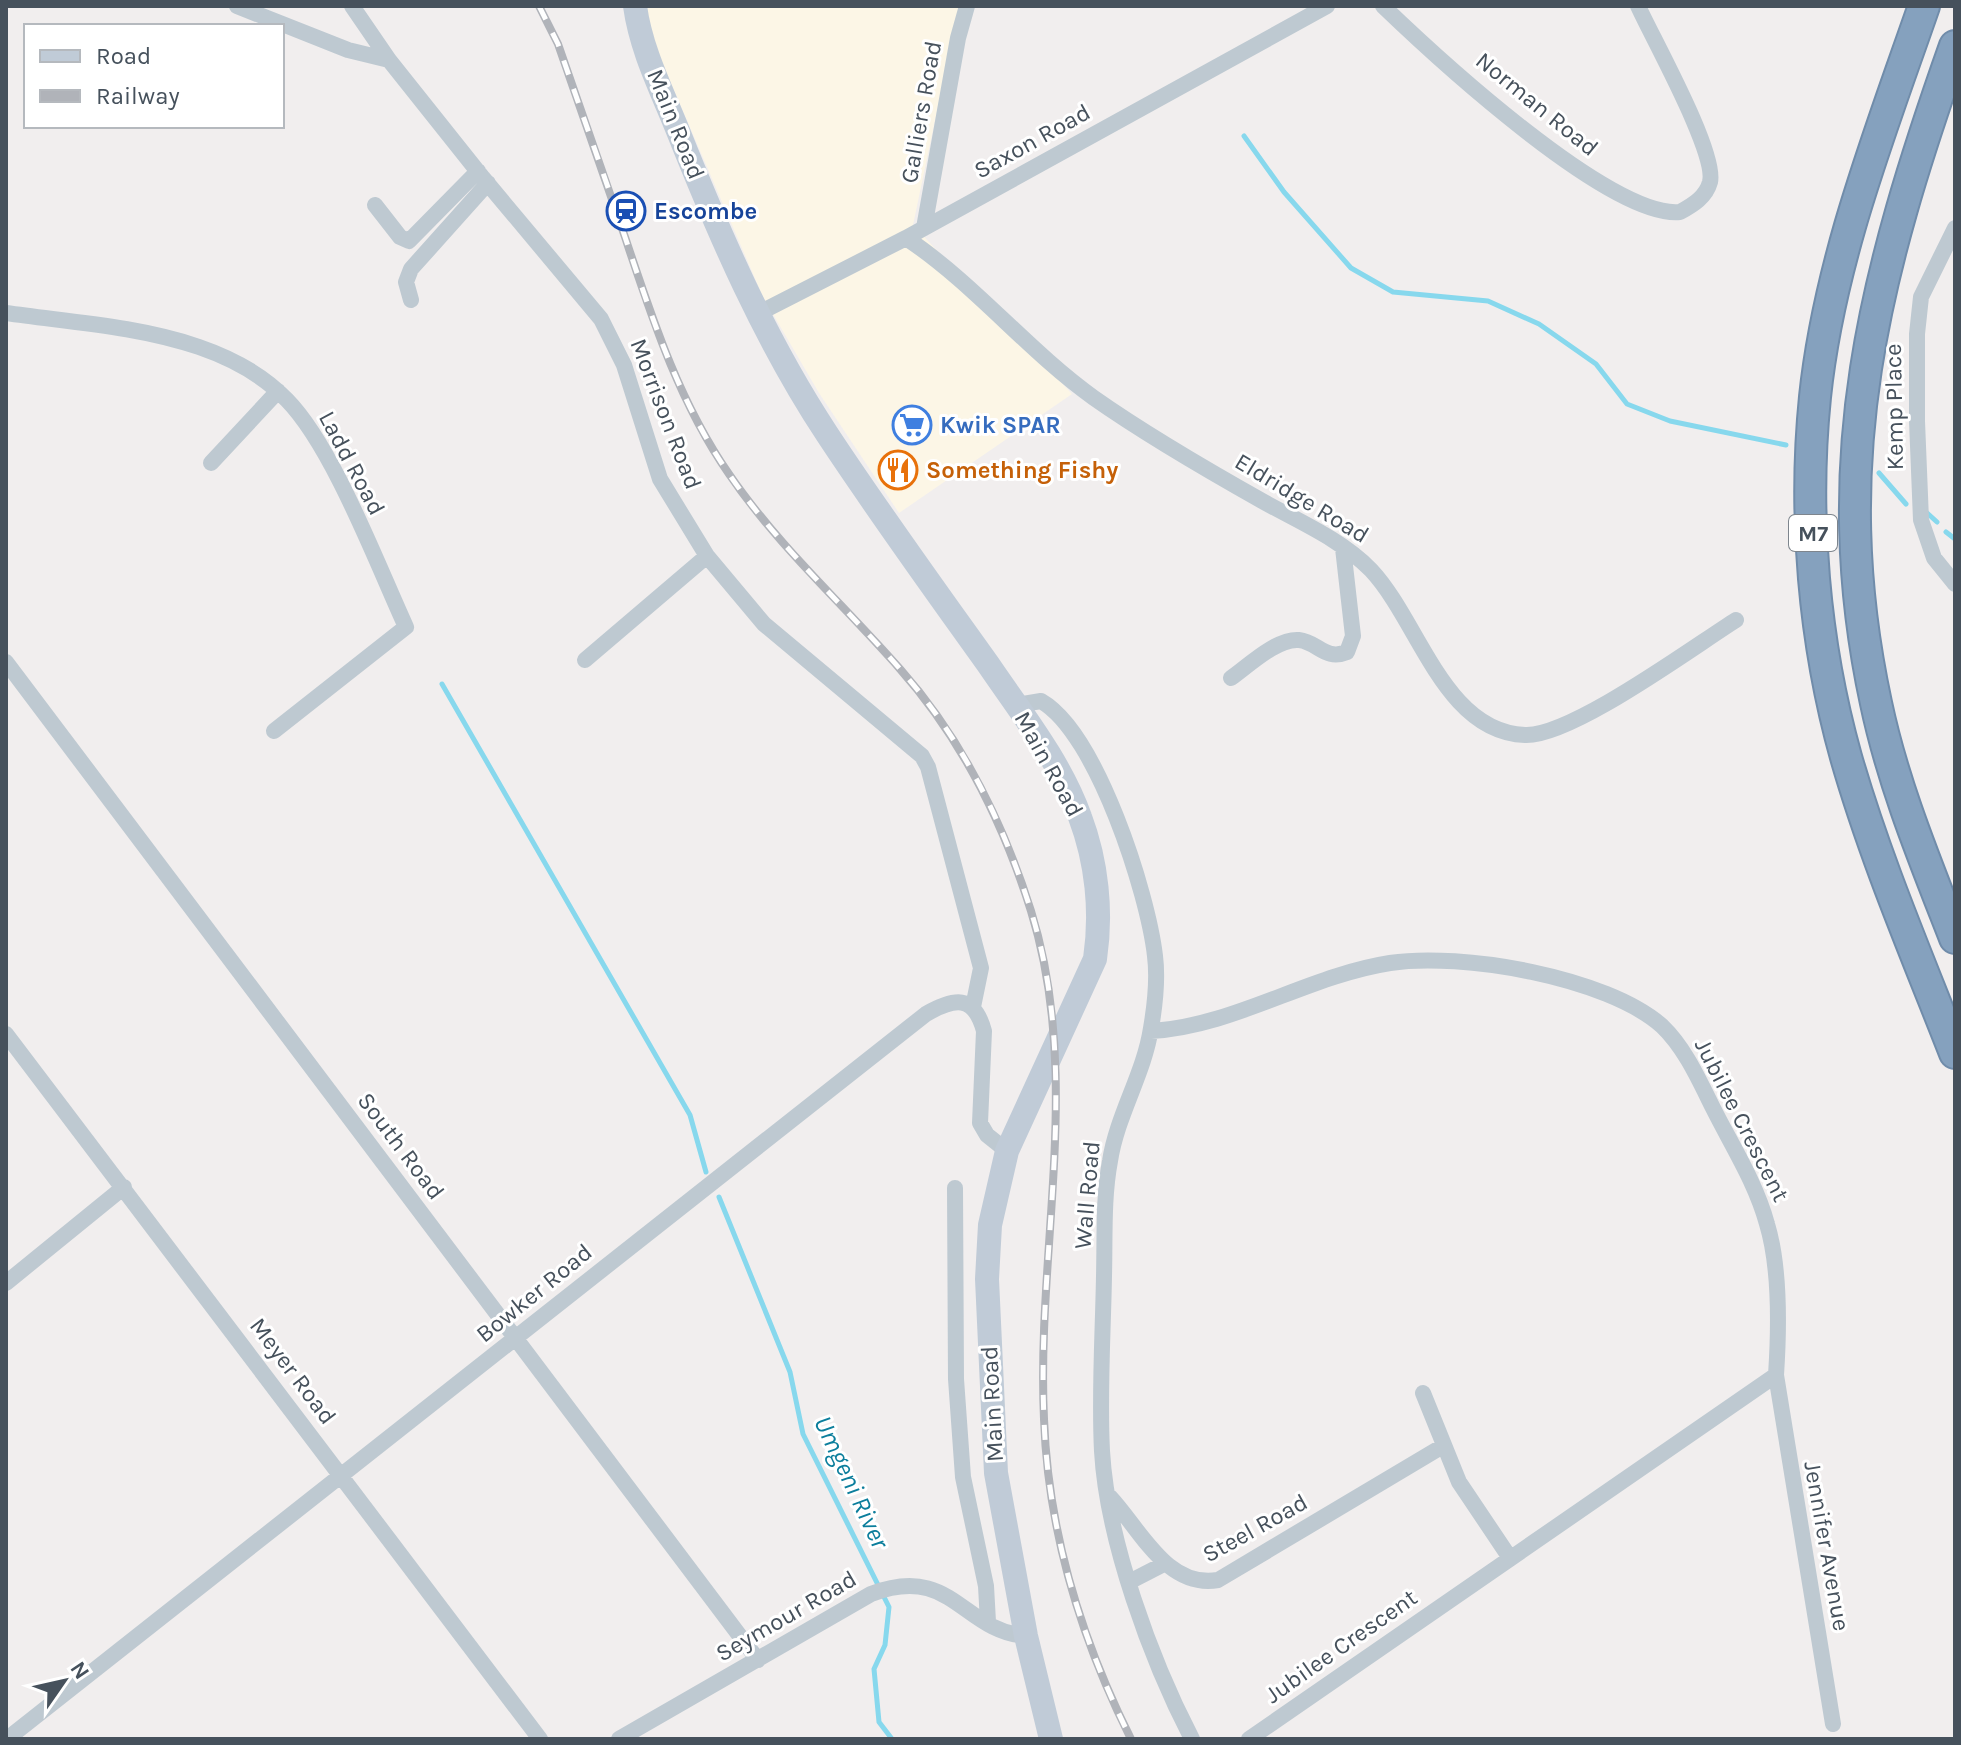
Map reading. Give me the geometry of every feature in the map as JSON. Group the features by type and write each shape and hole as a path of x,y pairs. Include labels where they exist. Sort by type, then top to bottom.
{"highway":[{"name":"M7","path":"1924,6 1859,201 1829,315 1815,396 1811,487 1824,655 1846,757 1880,859 1955,1053"},
{"name":"M7","path":"1955,46 1894,229 1865,359 1854,451 1855,555 1876,704 1904,806 1955,938"}],"main road":[{"name":"Main Road","path":"635,6 655,75 757,314 828,435 1016,705 1063,781 1080,816 1091,852 1099,929 1095,959 1007,1151 990,1225 988,1351 996,1473 1026,1636 1051,1739"}],"street":[{"path":"237,6 282,24"},
{"name":"Morrison Road","path":"352,6 389,60 601,319 624,365 660,479 707,556 764,624 911,746 928,767 977,944 981,968 973,1007"},
{"name":"Galliers Road","path":"924,228 958,38 967,6"},
{"name":"Saxon Road","path":"757,314 906,238 1327,6"},
{"name":"Norman Road","path":"1383,6 1539,142 1590,177 1668,213 1693,205 1705,193 1711,180 1702,141 1638,6"},
{"path":"284,25 348,50 389,60"},
{"path":"375,205 400,237 409,241 483,177"},
{"path":"411,300 406,282 411,269 483,177"},
{"name":"Kemp Place","path":"1955,228 1948,257 1921,297 1917,334 1921,520 1934,558 1955,584"},
{"name":"Eldridge Road","path":"906,238 961,279 1092,396 1146,433 1343,548 1371,570 1463,709 1503,731 1526,736 1563,726 1736,620"},
{"name":"Ladd Road","path":"6,313 145,334 199,347 255,373 278,391 304,421 336,479 406,627 274,731"},
{"path":"211,463 278,391"},
{"path":"1231,678 1288,641 1306,642 1330,655 1347,652 1353,636 1343,548"},
{"path":"585,660 707,556"},
{"name":"South Road","path":"6,662 758,1660"},
{"name":"Wall Road","path":"1016,705 1041,701 1060,716 1104,789 1143,897 1155,956 1151,1031 1117,1130 1108,1179 1101,1398 1103,1455 1129,1582 1192,1739"},
{"name":"Jubilee Crescent","path":"1151,1031 1198,1026 1339,977 1393,962 1455,962 1561,977 1622,999 1662,1026 1682,1051 1755,1191 1772,1246 1778,1337 1776,1375 1249,1739"},
{"name":"Bowker Road","path":"7,1739 926,1014 946,1003 960,1002 973,1007"},
{"path":"973,1007 984,1031 980,1123 987,1135 1007,1151"},
{"name":"Meyer Road","path":"6,1034 540,1739"},
{"path":"6,1283 124,1187"},
{"path":"955,1188 956,1379 963,1477 986,1586 988,1622"},
{"name":"Jennifer Avenue","path":"1776,1375 1833,1724"},
{"path":"1423,1393 1459,1482 1510,1558"},
{"name":"Steel Road","path":"1109,1496 1164,1564 1203,1583 1218,1580 1443,1446"},
{"path":"1129,1582 1164,1564"},
{"name":"Seymour Road","path":"619,1739 871,1594 888,1588 921,1585 944,1594 1003,1632 1026,1636"}],"shaded area":[{"path":"647,6 959,6 913,225 1072,394 899,513 819,393 763,297 645,23"}],"waterway":[{"path":"1244,136 1284,192 1351,268 1393,292 1488,301 1539,324 1596,364 1627,404 1670,421 1786,445"},
{"path":"1879,473 1906,504"},
{"path":"1926,512 1937,522"},
{"path":"1946,532 1955,539"},
{"path":"442,684 690,1115 706,1172"},
{"name":"Umgeni River","path":"719,1197 790,1372 803,1434 889,1607 885,1645 874,1669 879,1722 892,1739"}],"railway":[{"path":"539,6 558,44 657,329 695,418 729,474 768,526 900,669 943,724 979,783 1020,878 1046,974 1054,1037 1054,1164 1043,1356 1044,1419 1052,1502 1070,1584 1097,1663 1131,1739"}],"place":[{"name":"Escombe","path":"626,211"},
{"name":"Kwik SPAR","path":"912,425"},
{"name":"Something Fishy","path":"898,470"}]}
